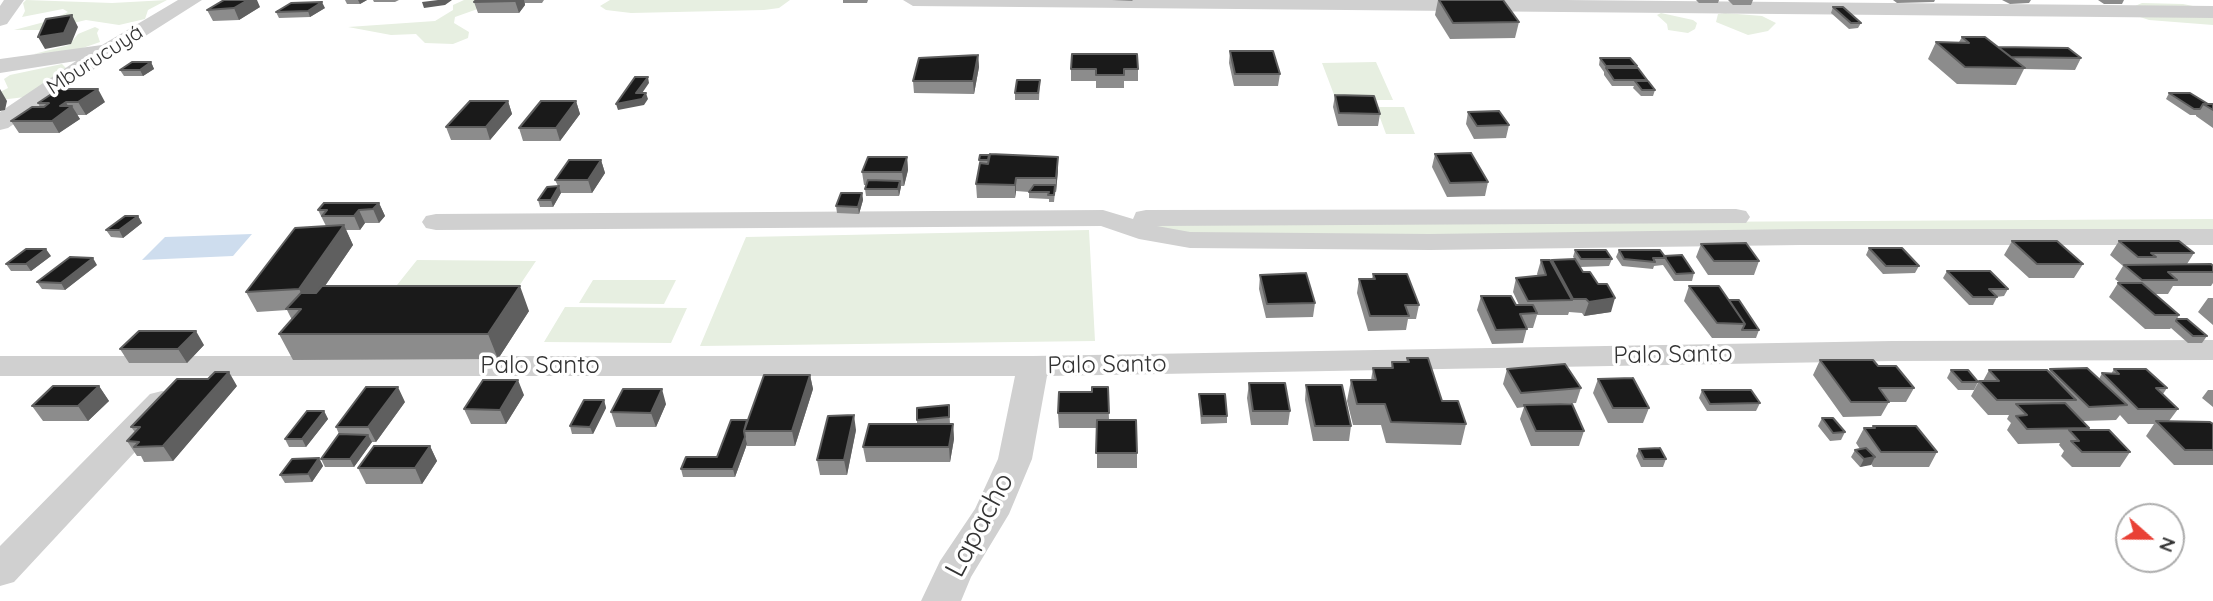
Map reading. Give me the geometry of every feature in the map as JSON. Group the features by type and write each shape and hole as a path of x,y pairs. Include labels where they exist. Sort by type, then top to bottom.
{"street":[{"path":"0,20 14,0"},
{"name":"Mburucuyá","path":"0,123 108,50 192,0"},
{"path":"913,0 1617,4 1710,9 1791,5 2213,12"},
{"path":"1649,0 1710,9"},
{"path":"0,66 108,50"},
{"path":"436,222 1103,218 2213,217"},
{"path":"1103,218 1149,233 1190,240 1430,242 1800,237 2213,237"},
{"name":"Palo Santo","path":"0,366 1033,366 1879,351 2213,350"},
{"path":"0,571 196,366"},
{"name":"Lapacho","path":"941,601 954,572 991,514 1016,459 1033,366"}],"shaded area":[{"path":"26,0 112,3 167,0 148,10 145,19 119,25 86,20 44,30 14,30 52,20 68,12 63,9 22,17 25,11 23,3"},
{"path":"464,0 503,0 455,17 454,23 469,32 468,38 453,44 425,43 416,34 391,35 348,27 435,21 453,10 453,5"},
{"path":"610,0 790,0 779,8 764,10 631,13 606,10 600,6"},
{"path":"2142,3 2183,4 2213,10 2213,25 2149,20 2134,15 2135,6"},
{"path":"1661,13 1693,20 1697,23 1695,29 1688,33 1668,30 1667,24 1657,15"},
{"path":"1718,14 1762,16 1776,23 1768,31 1748,35 1716,22"},
{"path":"95,27 99,29 97,33 100,42 77,50 34,54 69,45 78,34"},
{"path":"1376,62 1393,100 1336,100 1322,63"},
{"path":"62,64 68,70 25,97 0,100 0,92 8,88 4,79 10,75"},
{"path":"1376,107 1404,107 1415,134 1386,134"},
{"path":"2213,219 2213,231 1420,236 1203,236 1149,225"},
{"path":"1089,230 1095,341 700,346 746,237"},
{"path":"417,260 536,261 509,301 385,300"},
{"path":"593,280 676,280 664,304 579,303"},
{"path":"565,307 687,308 671,343 544,342"}],"water":[{"path":"252,234 233,256 142,260 165,237"}],"building":[{"path":"224,0 248,0 234,8 207,10"},
{"path":"476,0 516,0 474,2"},
{"path":"1439,0 1503,0 1519,22 1453,23"},
{"path":"322,2 308,11 276,12 291,3"},
{"path":"1833,7 1843,7 1861,23 1851,23"},
{"path":"72,15 64,33 38,37 46,19"},
{"path":"1962,37 1985,37 2025,68 1965,67 1936,42 1969,43"},
{"path":"1998,47 2068,48 2081,58 2011,57"},
{"path":"1230,51 1273,51 1280,74 1235,74"},
{"path":"1072,54 1137,54 1138,69 1124,69 1124,75 1096,75 1096,69 1071,69"},
{"path":"978,55 973,81 913,81 919,58"},
{"path":"1600,58 1630,58 1637,66 1606,66"},
{"path":"132,62 151,62 140,70 120,70"},
{"path":"1606,68 1638,68 1647,80 1614,80"},
{"path":"635,77 648,77 636,93 646,93 642,99 616,104"},
{"path":"1017,80 1040,80 1038,93 1015,93"},
{"path":"1635,81 1648,81 1655,90 1642,90"},
{"path":"59,89 98,89 78,102 66,102 60,106 72,106 52,121 11,121 32,107 44,107 49,103 38,103"},
{"path":"2169,93 2190,93 2208,104 2194,109"},
{"path":"1335,95 1374,96 1380,114 1339,113"},
{"path":"470,101 508,101 486,127 446,127"},
{"path":"541,101 576,101 556,128 519,128"},
{"path":"1499,111 1509,125 1477,126 1468,112"},
{"path":"1471,153 1488,182 1450,183 1435,154"},
{"path":"990,154 1058,157 1056,178 1016,178 1015,185 976,184 980,163 988,164"},
{"path":"980,155 989,155 988,160 979,160"},
{"path":"868,157 907,157 902,172 862,172"},
{"path":"569,160 601,160 588,180 555,180"},
{"path":"868,180 900,181 898,189 865,189"},
{"path":"1034,185 1055,185 1054,195 1048,195 1049,192 1029,192"},
{"path":"559,186 551,200 538,200 547,187"},
{"path":"841,193 862,193 858,207 836,206"},
{"path":"324,203 379,203 373,209 359,210 354,216 322,216 327,210 318,210"},
{"path":"125,216 138,216 119,230 106,230"},
{"path":"344,225 299,289 246,292 295,228"},
{"path":"2012,241 2057,241 2083,264 2037,264"},
{"path":"2119,241 2179,241 2194,253 2151,253 2156,257 2138,257"},
{"path":"1746,243 1759,261 1714,261 1701,244"},
{"path":"1869,248 1902,248 1919,266 1886,266"},
{"path":"26,249 46,249 26,264 6,264"},
{"path":"1575,250 1606,250 1612,259 1581,259"},
{"path":"1619,250 1660,250 1666,258 1653,258 1655,262 1624,259"},
{"path":"1682,255 1694,273 1676,274 1664,256"},
{"path":"70,257 93,258 61,283 37,282"},
{"path":"1575,259 1583,272 1590,272 1598,284 1607,284 1615,298 1589,302 1586,299 1573,299 1552,260"},
{"path":"1541,260 1550,260 1572,300 1528,301 1516,278 1546,275"},
{"path":"2211,264 2213,272 2168,272 2177,280 2142,280 2124,265"},
{"path":"1947,271 1990,271 2008,289 1989,289 1997,297 1973,297"},
{"path":"1306,273 1315,303 1267,304 1260,275"},
{"path":"1373,274 1407,274 1419,305 1405,305 1409,316 1370,316 1359,279 1375,279"},
{"path":"2118,283 2142,283 2179,315 2155,315"},
{"path":"322,286 520,286 488,334 279,334 301,309 286,309 301,293 316,293"},
{"path":"1689,286 1719,286 1745,324 1717,323"},
{"path":"1481,296 1511,296 1516,305 1533,305 1537,313 1520,314 1527,329 1496,330"},
{"path":"1729,300 1739,300 1759,330 1742,330 1745,324"},
{"path":"2177,319 2187,319 2207,336 2193,336"},
{"path":"139,331 196,331 178,349 120,349"},
{"path":"1407,358 1428,358 1442,401 1458,401 1466,424 1391,422 1385,404 1357,404 1351,380 1376,380 1373,368 1393,368 1392,362 1409,362"},
{"path":"1820,360 1873,360 1878,366 1896,366 1914,388 1879,388 1889,402 1851,402"},
{"path":"1565,364 1581,388 1521,393 1507,369"},
{"path":"2087,368 2127,405 2089,407 2050,369"},
{"path":"2114,369 2146,369 2167,388 2156,388 2178,409 2138,409 2102,373 2119,374"},
{"path":"1951,370 1968,370 1978,382 1962,382"},
{"path":"1989,370 2047,370 2076,400 1997,400 1979,381 1999,381"},
{"path":"215,372 229,372 163,446 134,447 139,442 127,441 140,427 131,427 177,379 208,379"},
{"path":"764,375 810,375 792,431 744,431"},
{"path":"1633,378 1649,408 1613,408 1598,379"},
{"path":"483,380 518,380 500,410 464,409"},
{"path":"1249,383 1285,383 1290,411 1253,411"},
{"path":"1306,385 1342,385 1351,426 1315,426"},
{"path":"53,386 99,386 78,406 32,406"},
{"path":"366,387 398,387 368,427 336,427"},
{"path":"1092,387 1108,387 1109,413 1058,413 1059,392 1092,392"},
{"path":"623,389 662,389 651,413 611,412"},
{"path":"1702,390 1751,390 1760,403 1710,404"},
{"path":"1199,394 1225,394 1227,416 1202,416"},
{"path":"584,400 604,400 590,427 570,426"},
{"path":"2065,403 2089,428 2027,429 2016,416 2027,415 2016,404"},
{"path":"1572,404 1584,431 1536,431 1524,405"},
{"path":"949,405 949,417 917,420 917,408"},
{"path":"307,411 324,411 302,439 285,439"},
{"path":"854,415 844,460 817,460 828,416"},
{"path":"1822,418 1833,418 1845,432 1833,433"},
{"path":"731,420 747,420 745,437 733,469 681,469 686,457 717,457"},
{"path":"1097,420 1136,420 1137,453 1096,453"},
{"path":"2156,421 2210,422 2213,424 2213,450 2185,450"},
{"path":"869,424 953,424 949,447 863,447"},
{"path":"1873,426 1916,426 1937,452 1881,452 1864,428 1875,428"},
{"path":"2069,430 2109,430 2130,452 2082,452 2071,441 2079,441"},
{"path":"339,434 368,435 350,459 321,459"},
{"path":"374,446 430,446 415,468 358,468"},
{"path":"1660,448 1666,459 1644,459 1639,449"},
{"path":"1866,448 1875,457 1864,459 1855,450"},
{"path":"319,458 308,474 280,475 292,459"}]}
